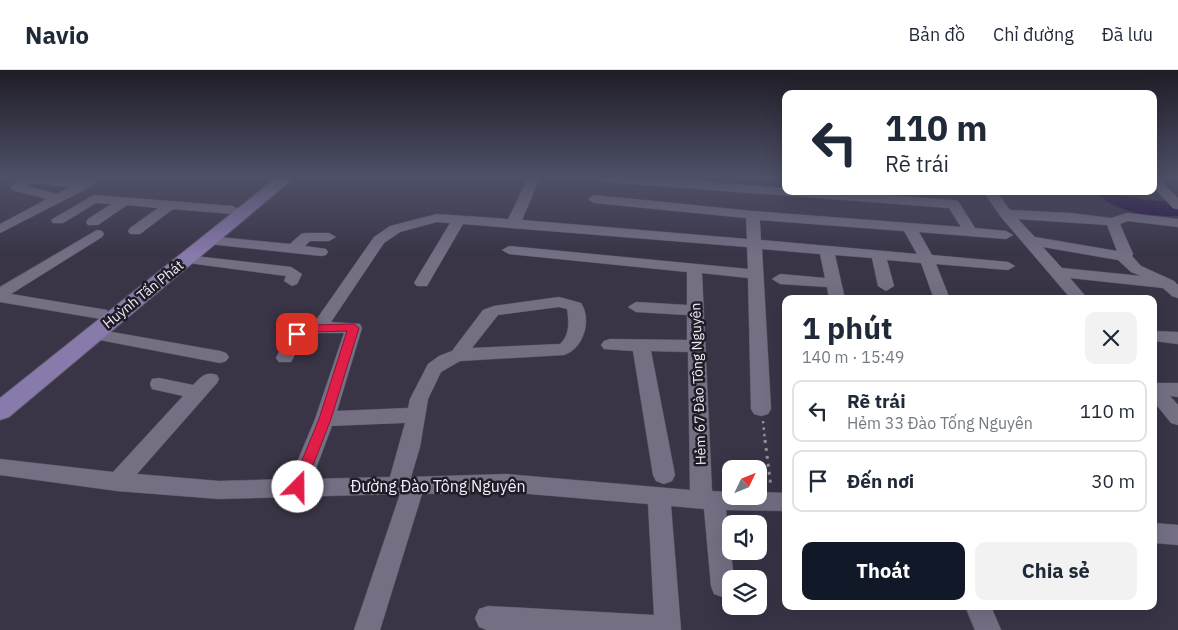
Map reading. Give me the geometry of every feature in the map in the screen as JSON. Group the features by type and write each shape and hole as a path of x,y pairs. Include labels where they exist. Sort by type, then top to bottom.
{"main road":[{"name":"Huỳnh Tấn Phát","path":"0,394 240,204"},
{"name":"Huỳnh Tấn Phát","path":"0,411 254,204"}],"street":[{"path":"0,229 48,204"},
{"path":"58,220 85,204"},
{"path":"0,294 95,228 121,204"},
{"path":"160,204 233,210"},
{"path":"524,204 506,256 694,267 756,274"},
{"path":"585,228 592,204"},
{"path":"645,204 752,215 1006,235"},
{"path":"843,204 848,223"},
{"path":"953,204 971,232"},
{"path":"999,204 1077,295"},
{"path":"135,231 170,205"},
{"path":"1006,214 1071,217 1112,222 1127,217 1178,223"},
{"path":"752,215 761,409"},
{"path":"319,328 379,240 396,229 416,222 437,218 516,225 585,228 754,245 1008,266"},
{"path":"422,283 459,220"},
{"path":"1112,222 1126,254 1123,256"},
{"path":"909,227 926,259 940,295"},
{"path":"293,249 306,237 329,237"},
{"path":"209,240 321,252"},
{"path":"1030,240 1123,256 1136,269 1174,288"},
{"path":"827,251 836,295"},
{"path":"880,256 886,286"},
{"path":"186,259 291,272 294,274 292,281"},
{"name":"Hẻm 67 Đào Tông Nguyên","path":"694,267 696,346 708,500 722,580"},
{"path":"1058,272 1174,288"},
{"path":"780,279 834,283"},
{"path":"0,298 101,314"},
{"path":"367,630 406,485 410,447 419,399 434,368 445,360 458,355 564,349 571,345 575,338 575,306 560,302 494,311 489,314 458,355"},
{"path":"636,307 696,310"},
{"path":"285,358 297,334 319,328 354,328 325,419 298,487"},
{"path":"95,334 220,357"},
{"path":"1157,336 1178,338"},
{"path":"610,345 696,346"},
{"path":"488,618 572,626 668,629 661,485 641,346"},
{"path":"117,482 204,386 159,384"},
{"path":"1157,390 1178,390"},
{"path":"1157,394 1178,418"},
{"path":"325,419 416,415"},
{"name":"Đường Đào Tông Nguyên","path":"0,467 117,482 219,490 506,483 661,485 708,500 780,501"},
{"path":"1157,533 1178,535"},
{"path":"980,610 988,630"}],"path":[{"path":"761,409 780,501"}],"shaded area":[{"path":"1112,204 1178,204 1178,216 1156,216 1123,209"}],"route":[{"path":"297,334 313,328 354,328 325,419 298,487"}]}
